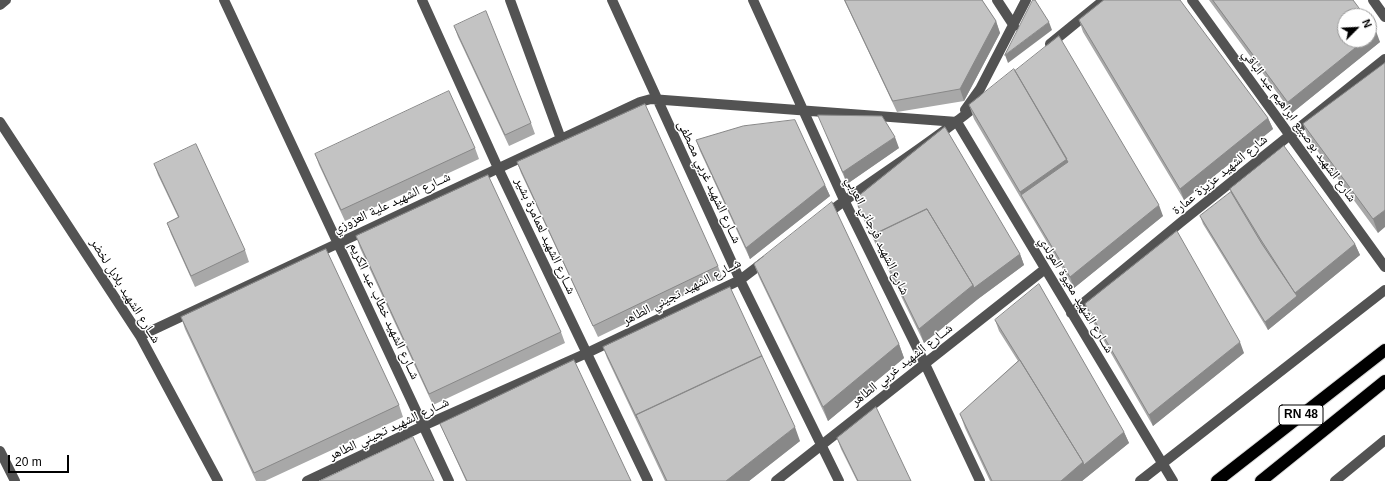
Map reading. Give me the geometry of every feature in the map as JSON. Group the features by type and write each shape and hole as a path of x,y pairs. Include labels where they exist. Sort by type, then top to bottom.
{"highway":[{"name":"RN 48","path":"1216,481 1385,350"},
{"name":"RN 48","path":"1261,481 1385,381"}],"street":[{"path":"0,5 6,0"},
{"name":"شــارع الشهيد خطاب عبد الكريم","path":"224,0 449,481"},
{"name":"شــارع الشهيد لعمامرة بشير","path":"422,0 498,168 648,481"},
{"path":"510,0 561,139"},
{"name":"شــارع الشهيد غربي مصطفى","path":"612,0 740,280 839,481"},
{"name":"شارع الشهيد فرجاني العربي","path":"753,0 844,200 925,364 980,481"},
{"path":"997,0 1014,26"},
{"path":"958,122 980,89 1014,26 1026,0"},
{"path":"1042,50 1104,0"},
{"name":"شارع الشهيد بوصبيع ابراهيم عبد الباقي","path":"1192,0 1385,267"},
{"path":"1373,0 1385,17"},
{"name":"شارع الشهيد عزيزة عمارة","path":"1071,313 1180,223 1385,59"},
{"path":"814,224 844,200 958,122 988,96"},
{"name":"شــارع الشهيد علية العزوزي","path":"140,336 640,102 657,100 958,122"},
{"name":"شــارع الشهيد بلابل لخضر","path":"0,122 140,336 218,481"},
{"name":"شــارع الشهيد معيوة المولدي","path":"958,122 1173,481"},
{"name":"شــارع الشهيد تجيني الطاهر","path":"307,481 423,426 586,353 740,280 771,256"},
{"name":"شــارع الشهيد غربي الطاهر","path":"776,481 1045,269"},
{"path":"1140,481 1385,290"},
{"path":"1335,481 1385,440"},
{"path":"0,451 15,481"}],"building":[{"path":"845,0 982,0 996,21 960,89 893,101"},
{"path":"1033,0 1035,0 1049,22 1005,55"},
{"path":"1104,0 1180,0 1268,118 1180,189 1079,20"},
{"path":"1213,0 1353,0 1359,8 1337,8 1337,48 1355,48 1288,102"},
{"path":"486,11 531,123 505,135 454,26"},
{"path":"1059,36 1159,205 1070,277 1021,195 1068,162 1015,71"},
{"path":"1385,63 1385,210 1373,219 1303,124"},
{"path":"1014,69 1067,159 1020,192 969,105"},
{"path":"449,91 475,148 341,210 315,154"},
{"path":"645,104 718,266 593,326 517,162"},
{"path":"818,115 882,116 895,137 843,172"},
{"path":"795,120 825,185 746,248 696,140 743,126"},
{"path":"945,127 1020,254 974,288 927,209 873,235 874,238 855,199"},
{"path":"196,144 245,250 191,276 167,223 179,217 154,164"},
{"path":"1284,146 1355,244 1295,293 1230,189"},
{"path":"488,175 561,332 429,394 356,236"},
{"path":"1231,192 1262,244 1297,296 1265,322 1200,216"},
{"path":"832,202 899,344 823,407 754,264"},
{"path":"927,209 973,285 919,329 873,235"},
{"path":"1177,231 1240,342 1149,415 1085,304"},
{"path":"326,249 399,405 254,473 181,317"},
{"path":"1039,284 1124,432 1084,465 995,320"},
{"path":"730,287 762,356 636,415 637,418 603,347"},
{"path":"762,356 795,427 726,481 667,481 636,415"},
{"path":"574,360 631,481 467,481 440,424"},
{"path":"1020,360 1083,462 1061,481 992,481 960,414"},
{"path":"876,407 911,481 858,481 837,438"},
{"path":"413,437 434,481 320,481"}]}
